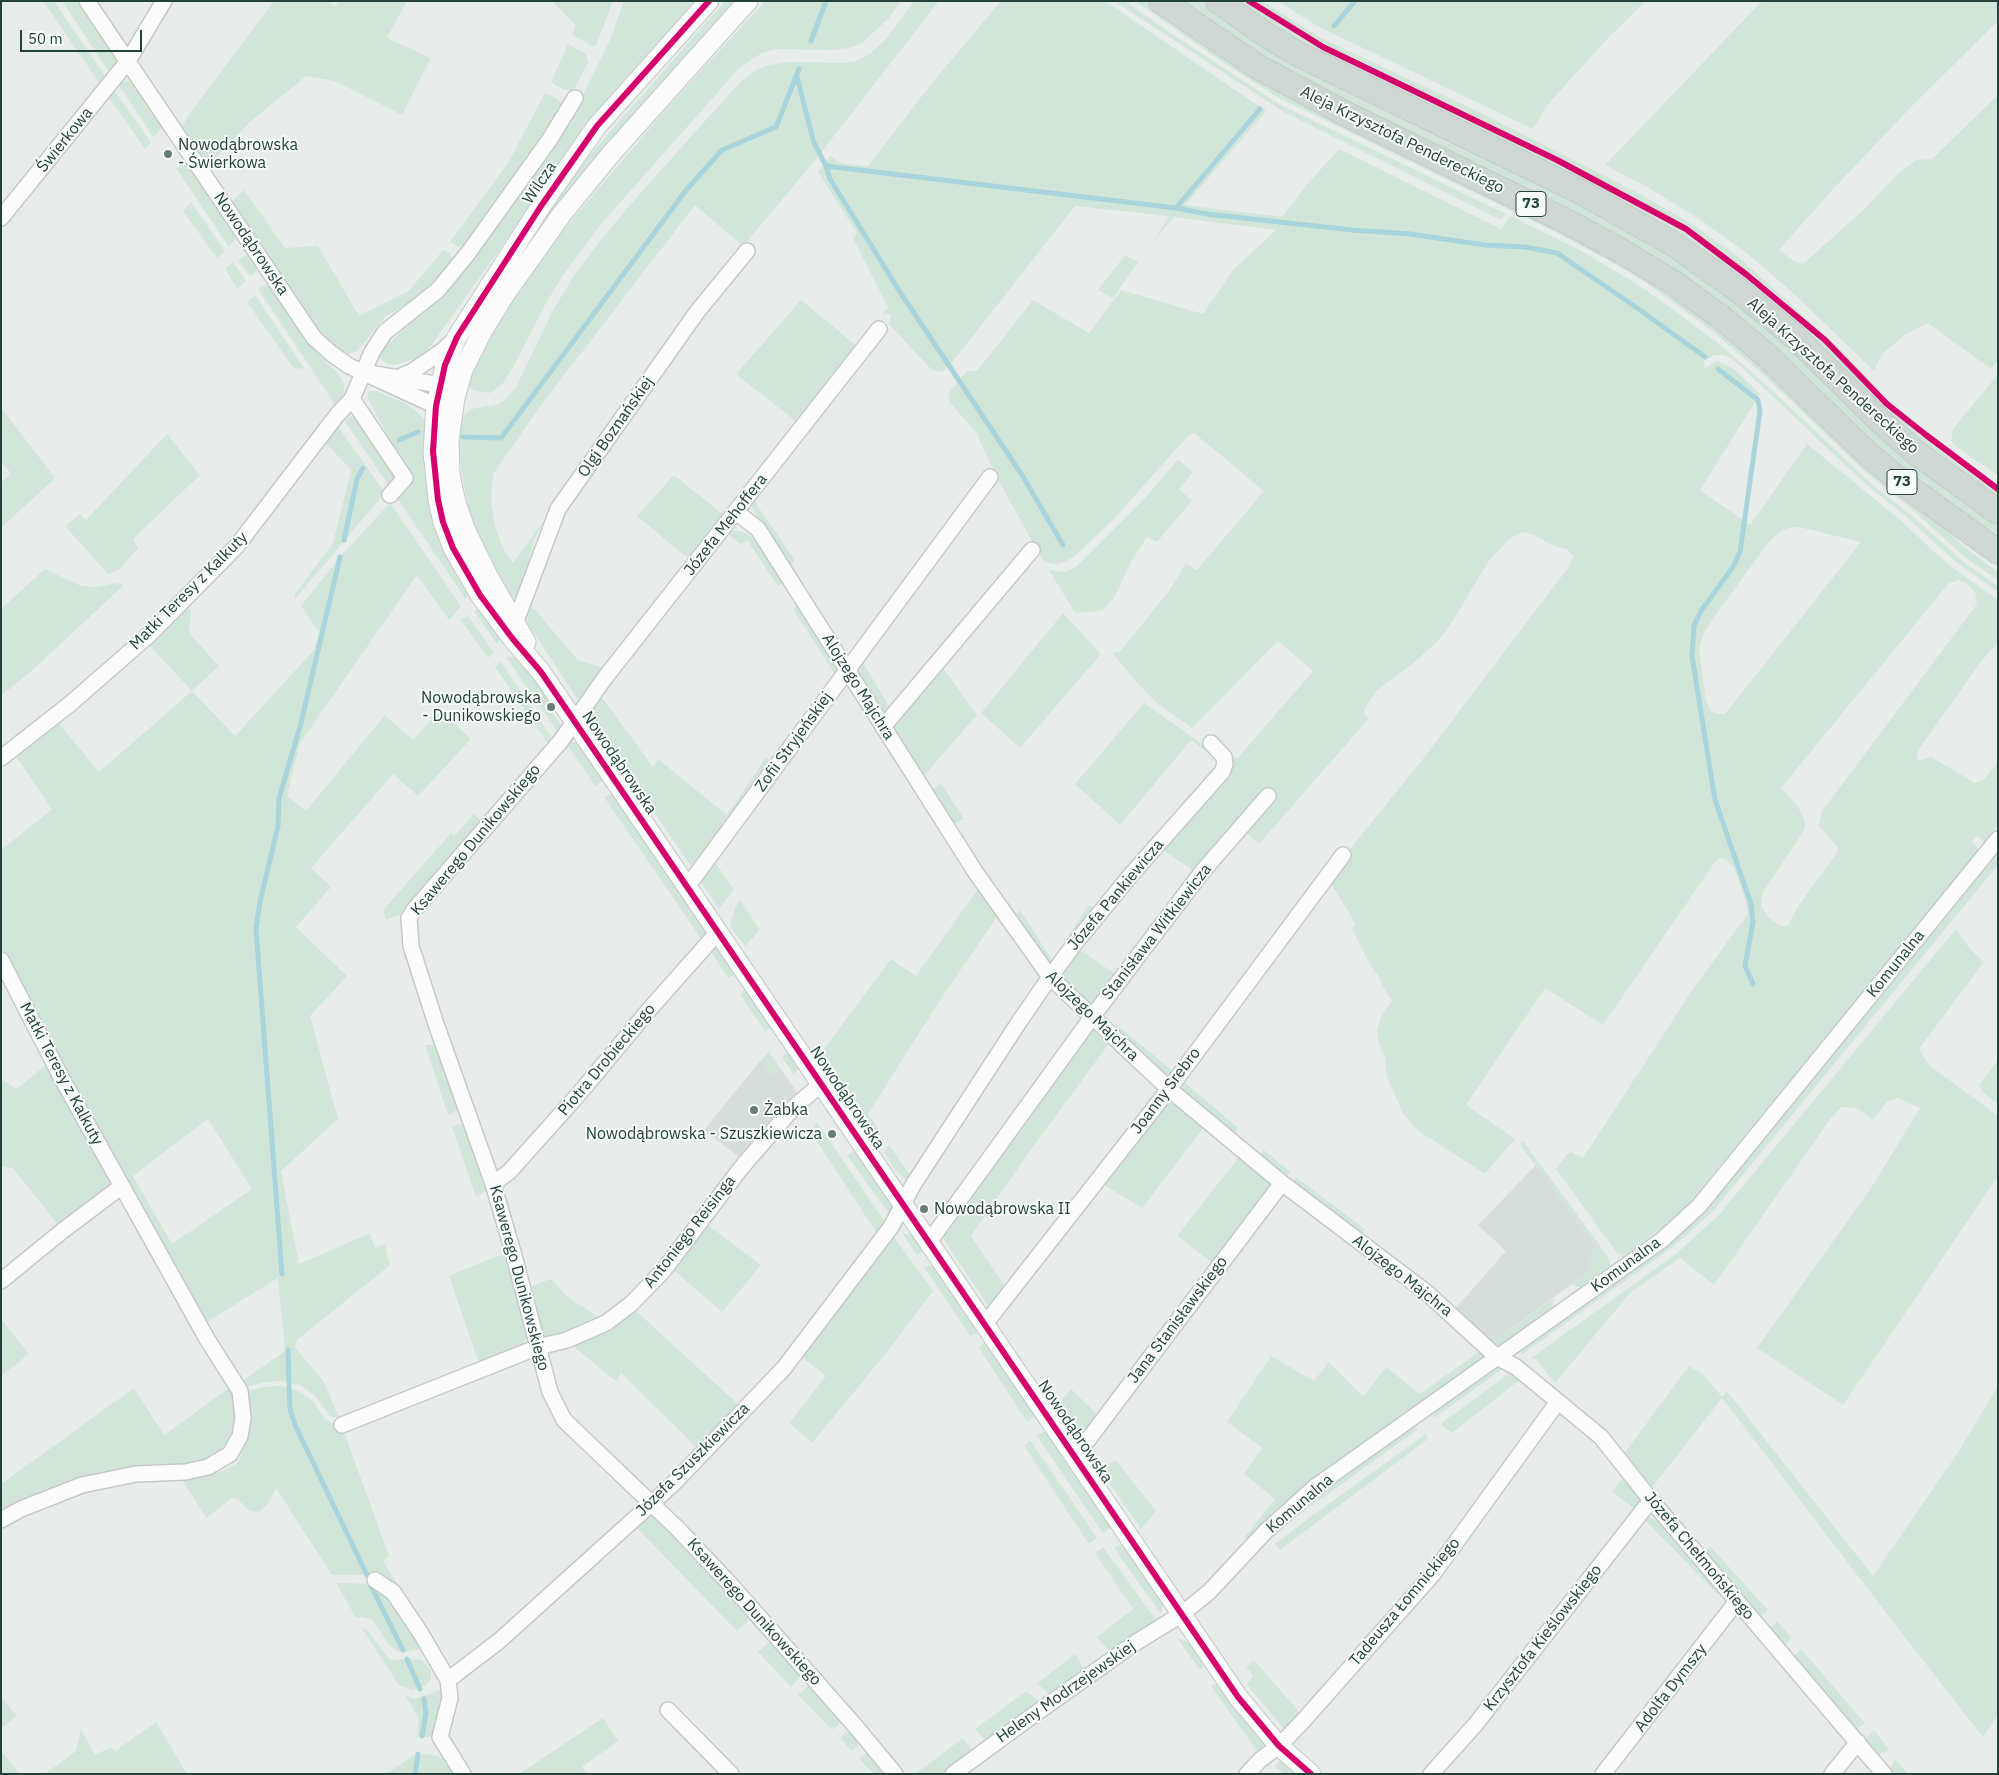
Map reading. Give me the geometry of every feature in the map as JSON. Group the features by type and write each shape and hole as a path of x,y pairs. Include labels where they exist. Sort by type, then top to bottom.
{"main road":[{"name":"Aleja Krzysztofa Pendereckiego","path":"1161,1 1258,68 1346,114 1570,223 1674,283 1722,318 1766,355 1868,454 1904,484 1998,552"},
{"name":"Aleja Krzysztofa Pendereckiego","path":"1218,1 1298,54 1581,192 1675,245 1738,290 1796,338 1879,420 1915,452 1998,512"}],"street":[{"name":"Nowodąbrowska","path":"87,1 314,338 332,354 363,372 436,406 433,451 438,500 443,522 453,548 470,580 489,609 541,672 1238,1697 1279,1746 1311,1774"},
{"name":"Świerkowa","path":"1,218 128,61 164,1"},
{"name":"Wilcza","path":"436,406 440,385 457,337 541,206 597,126 709,1"},
{"path":"436,406 454,398 463,370 483,330 506,292 562,214 610,155 748,1"},
{"name":"Matki Teresy z Kalkuty","path":"1,758 70,704 150,634 236,547 337,416 352,400 372,352 385,332 438,290 469,252 550,139 575,98"},
{"name":"Olgi Boznańskiej","path":"516,621 558,509 697,312 747,251"},
{"name":"Józefa Mehoffera","path":"575,722 604,679 879,329"},
{"path":"397,378 413,371 442,351 457,337"},
{"name":"Nowodąbrowska","path":"363,372 440,385"},
{"path":"440,385 454,398"},
{"name":"Nowodąbrowska","path":"454,398 450,440 450,475 456,503 466,531 488,576 516,621 541,672"},
{"path":"352,400 405,478 390,495"},
{"name":"Zofii Stryjeńskiej","path":"687,887 990,477"},
{"name":"Alojzego Majchra","path":"736,512 758,529 976,873 1050,977 1169,1089 1282,1183 1426,1292 1497,1358"},
{"path":"883,727 1032,550"},
{"name":"Ksawerego Dunikowskiego","path":"575,722 516,794 414,910 409,918 411,946 436,1024 493,1184 550,1392 564,1420 651,1503 730,1584 895,1774"},
{"name":"Józefa Pankiewicza","path":"904,1206 913,1185 1050,977 1130,876 1222,772 1225,764 1224,757 1211,743"},
{"name":"Stanisława Witkiewicza","path":"929,1242 1092,1017 1202,872 1268,796"},
{"name":"Komunalna","path":"1182,1614 1209,1592 1266,1531 1315,1487 1662,1240 1699,1206 1998,839"},
{"name":"Joanny Srebro","path":"985,1324 1169,1089 1343,855"},
{"name":"Piotra Drobieckiego","path":"493,1184 509,1172 578,1096 648,1011 718,932"},
{"name":"Matki Teresy z Kalkuty","path":"1,960 60,1075 207,1339 240,1392 243,1418 240,1436 230,1454 208,1466 185,1472 136,1474 82,1485 21,1509 1,1520"},
{"name":"Antoniego Reisinga","path":"342,1425 606,1323 631,1304 663,1271 741,1168 792,1109 821,1084"},
{"name":"Jana Stanisławskiego","path":"1076,1458 1282,1183"},
{"path":"1,1281 122,1186"},
{"name":"Józefa Szuszkiewicza","path":"448,1680 499,1641 672,1485 784,1368 875,1248 904,1206"},
{"name":"Józefa Chełmońskiego","path":"1497,1358 1516,1367 1600,1437 1650,1500 1884,1774"},
{"name":"Tadeusza Łomnickiego","path":"1247,1774 1260,1760 1279,1746 1334,1687 1433,1574 1558,1403"},
{"name":"Krzysztofa Kieślowskiego","path":"1431,1774 1475,1725 1650,1500"},
{"path":"375,1580 393,1592 420,1632 448,1680 450,1698 440,1738 463,1774"},
{"name":"Adolfa Dymszy","path":"1603,1774 1737,1601"},
{"name":"Heleny Modrzejewskiej","path":"953,1774 1127,1648 1182,1614"},
{"path":"668,1710 731,1774"},
{"path":"1832,1774 1858,1742"}],"shaded area":[{"path":"760,1061 772,1076 781,1069 798,1094 743,1160 704,1130"},
{"path":"1536,1165 1596,1246 1587,1273 1491,1343 1454,1310 1506,1251 1478,1225"}],"green space":[{"path":"43,1 54,1 105,76 100,84"},
{"path":"62,1 76,1 116,60 109,72"},
{"path":"274,1 327,1 335,7 339,1 407,1 387,38 431,58 402,115 335,81 306,76 251,121 207,166 181,128 190,113"},
{"path":"552,1 613,1 596,46 591,46 572,34 576,26"},
{"path":"624,1 696,1 604,103 428,350 418,358 389,365 380,359 379,353 415,318 522,185 584,93 610,40"},
{"path":"725,1 735,1 616,135 526,253 520,249 589,156"},
{"path":"765,1 901,1 888,19 862,43 849,48 832,50 776,49 762,53 740,67 602,223 563,275 504,382 490,393 475,391 468,386 468,376 481,348 541,256 668,107"},
{"path":"914,1 939,1 813,163 743,246 695,205 542,404 493,474 491,501 495,526 503,548 513,563 546,517 535,538 529,560 527,581 519,598 516,600 512,597 485,550 469,510 462,476 459,443 461,420 465,413 472,409 499,404 507,398 516,387 552,312 575,274 603,237 643,190 741,81 758,69 769,65 790,62 843,63 857,61 871,53 887,38"},
{"path":"1001,1 1105,1 1266,111 1185,205 1282,217 1306,186 1339,149 1501,229 1510,216 1576,248 1637,284 1682,316 1724,348 1776,394 1876,488 1910,514 1965,563 1998,586 1998,592 1957,563 1904,515 1863,482 1734,360 1724,355 1715,355 1704,360 1705,368 1717,361 1734,369 1760,394 1700,490 1750,525 1807,444 1904,523 1953,568 1998,600 1998,642 1980,663 1917,752 1918,761 1931,757 1975,783 1984,779 1998,762 1998,825 1984,842 1977,836 1972,841 1979,849 1681,1213 1624,1256 1617,1253 1556,1169 1567,1154 1571,1152 1583,1158 1695,986 1748,914 1734,868 1726,860 1720,858 1715,862 1603,1025 1545,988 1466,1105 1515,1139 1485,1174 1417,1130 1404,1115 1387,1077 1385,1057 1379,1045 1377,1030 1381,1017 1392,1001 1352,929 1356,924 1329,881 1349,855 1351,848 1422,760 1568,568 1573,556 1566,549 1554,546 1532,534 1522,532 1509,539 1488,562 1454,619 1438,641 1410,666 1376,691 1365,708 1364,714 1369,718 1259,844 1243,830 1195,872 1160,848 1227,751 1237,759 1313,671 1278,641 1192,728 1158,704 1112,653 1120,651 1136,632 1169,591 1186,563 1197,570 1264,491 1194,433 1187,437 1114,519 1076,555 1065,562 1049,563 1043,560 1035,547 995,474 976,432 950,403 948,396 967,371 977,371 1033,300 1089,333 1121,290 1203,314 1233,270 1276,230 1174,217 1154,241 1169,216 1075,206 954,360 942,372 935,371 889,324 891,316 887,313 882,315 888,307 853,238 857,233 818,172 830,156 840,163 868,166 932,83","holes":["1799,527 1861,542 1725,714 1717,714 1711,711 1706,700 1699,649 1704,633 1769,542 1780,532 1788,528","1959,580 1967,584 1975,592 1977,604 1822,811 1819,826 1837,847 1838,851 1797,908 1788,926 1781,926 1768,917 1761,905 1762,894 1805,829 1805,821 1797,805 1781,788 1949,583"]},
{"path":"1114,1 1125,1 1279,104 1506,214 1501,220 1282,111"},
{"path":"1135,1 1147,1 1220,53 1623,261 1715,324 1909,499 1972,553 1998,572 1998,580 1967,559 1909,507 1865,472 1764,375 1712,331 1648,284 1608,260 1549,229 1277,97 1218,59"},
{"path":"1179,1 1201,1 1254,38 1628,228 1724,291 1971,506 1998,524 1998,540 1895,464 1745,325 1277,68"},
{"path":"1234,1 1245,1 1295,33 1331,53 1563,166 1679,229 1728,263 1772,298 1814,334 1885,404 1916,431 1947,456 1998,492 1998,501 1924,448 1787,319 1324,57"},
{"path":"1253,1 1262,1 1319,37 1481,113 1636,192 1695,226 1741,259 1843,352 1892,403 1779,296 1739,264 1683,226 1548,152 1309,36"},
{"path":"1278,1 1646,1 1610,36 1548,104 1533,129 1319,27"},
{"path":"1762,1 1998,1 1998,21 1912,106 1835,187 1779,250 1792,260 1803,264 1863,210 1899,173 1916,160 1932,159 1998,95 1998,360 1991,369 1928,323 1906,334 1882,354 1874,371 1793,293 1749,255 1701,220 1647,187 1605,165"},
{"path":"568,44 586,54 588,63 573,91 562,89 551,82"},
{"path":"129,80 134,84 162,127 154,138 118,84"},
{"path":"114,90 151,142 145,149 107,95"},
{"path":"545,93 556,98 562,104 561,111 500,198 495,198 487,210 485,220 466,244 459,247 450,242 508,163"},
{"path":"182,164 195,172 237,237 229,247 176,168"},
{"path":"244,190 285,248 318,246 359,316 409,291 443,250 450,253 452,258 447,270 424,293 385,317 357,351 348,354 339,349 319,330 231,202"},
{"path":"191,202 225,251 217,258 183,211"},
{"path":"246,255 249,256 257,268 256,272 250,277 238,260"},
{"path":"1125,255 1138,262 1113,298 1098,290"},
{"path":"233,262 246,281 237,289 225,269"},
{"path":"265,285 269,286 314,350 339,375 344,383 344,392 336,406 258,289"},
{"path":"255,295 304,368 294,369 247,302"},
{"path":"801,300 857,346 798,423 736,374"},
{"path":"1998,374 1998,475 1958,448 1951,441 1953,429"},
{"path":"375,391 405,403 424,420 469,593 465,598 397,498 404,491 405,485 413,475 387,435 367,396 367,392"},
{"path":"3,410 55,478 1,528 1,483 11,473 1,462 1,413"},
{"path":"355,416 399,479 390,487 346,423 346,420"},
{"path":"339,428 385,493 296,598 294,595 333,543 351,470 325,442"},
{"path":"167,434 200,475 133,539 138,548 119,570 108,574 65,526 80,514 86,520"},
{"path":"1178,459 1193,472 1179,489 1192,501 1157,542 1147,537 1132,560 1114,598 1102,611 1075,613 1049,570 1065,572 1076,567 1146,497"},
{"path":"674,475 725,516 691,561 637,516"},
{"path":"753,499 795,561 789,566 754,512 751,505"},
{"path":"390,503 461,606 449,620 417,575 300,743 287,796 306,811 385,715 413,740 440,710 471,739 418,796 393,774 311,868 331,887 296,927 347,976 310,1016 338,1119 281,1171 299,1264 370,1233 375,1248 385,1244 390,1265 297,1340 295,1348 323,1380 340,1419 330,1416 315,1396 300,1385 281,1381 266,1382 243,1388 241,1382 285,1351 278,1278 205,1323 125,1180 1,947 1,850 52,809 15,755 57,721 99,772 192,691 235,736 314,650 319,632 301,606 340,557","holes":["208,1119 252,1189 172,1244 133,1176"]},
{"path":"734,531 743,532 752,537 783,583 778,586 748,541 740,544 727,533"},
{"path":"45,569 81,586 96,587 118,583 124,585 36,667 1,696 1,609"},
{"path":"530,604 578,660 604,668 584,696 579,699 527,623"},
{"path":"187,606 191,610 189,633 219,666 192,691 148,644"},
{"path":"797,606 839,671 836,676 793,609"},
{"path":"483,608 504,635 497,644 474,611"},
{"path":"1063,613 1101,654 1020,748 981,713"},
{"path":"468,616 494,653 488,658 461,620"},
{"path":"519,656 550,699 547,704 564,730 559,734 506,657"},
{"path":"860,657 892,711 884,715 856,671"},
{"path":"501,662 553,740 549,745 495,667"},
{"path":"941,665 977,715 922,778 891,726"},
{"path":"601,696 653,767 658,759 727,815 766,757 774,763 693,869 587,714"},
{"path":"1144,703 1211,750 1222,762 1051,965 1047,964 1014,918 1020,910 1052,960 1088,906 1099,906 1219,762 1191,740 1120,825 1075,784"},
{"path":"573,741 578,744 604,780 595,786 566,743"},
{"path":"941,783 964,819 953,825 931,791"},
{"path":"613,793 708,932 702,940 604,797"},
{"path":"474,814 483,822 400,915 386,920 383,910 451,833 454,836"},
{"path":"1998,853 1998,865 1713,1211 1674,1246 1521,1355 1523,1347 1674,1238 1711,1204"},
{"path":"713,859 734,890 719,908 698,878"},
{"path":"978,889 997,917 944,994 868,1114 880,1132 874,1139 820,1058 820,1054 891,959 916,976"},
{"path":"740,900 760,930 745,946 730,926 735,908"},
{"path":"1956,929 1969,948 1984,962 1919,1049 1929,1065 1998,1116 1998,1176 1843,1405 1757,1348 1871,1188 1920,1108 1898,1098 1887,1102 1873,1120 1856,1108 1841,1107 1831,1118 1714,1285 1680,1258 1630,1293 1555,1383 1535,1359 1530,1359 1677,1253 1718,1216"},
{"path":"718,947 736,974 728,978 709,949"},
{"path":"1077,948 1117,975 1100,999 1090,1006 1061,978 1063,970"},
{"path":"746,989 772,1026 765,1032 740,994"},
{"path":"1117,1025 1173,1071 1164,1077 1112,1031"},
{"path":"1093,1030 1108,1045 1032,1148 971,1236 1007,1289 989,1307 944,1240 943,1235 1086,1033"},
{"path":"425,1045 433,1045 439,1048 459,1110 448,1115"},
{"path":"769,1052 781,1069 772,1076 760,1061"},
{"path":"788,1052 800,1068 793,1074 782,1057"},
{"path":"1998,1060 1998,1102 1992,1100 1983,1092 1979,1085"},
{"path":"46,1065 108,1176 110,1186 58,1225 13,1168 1,1166 1,1079 16,1089"},
{"path":"1181,1079 1238,1128 1233,1135 1179,1089"},
{"path":"1169,1103 1175,1103 1204,1127 1142,1208 1104,1185 1162,1108"},
{"path":"817,1122 887,1225 878,1235 810,1131"},
{"path":"458,1124 463,1126 486,1191 476,1197 452,1127"},
{"path":"1523,1141 1609,1258 1610,1266 1580,1287 1571,1285 1587,1273 1596,1246 1520,1145"},
{"path":"889,1145 911,1176 907,1180 895,1170 884,1151"},
{"path":"855,1150 893,1206 891,1217 847,1155"},
{"path":"1264,1150 1290,1172 1285,1179 1258,1157"},
{"path":"1239,1157 1270,1183 1271,1189 1215,1265 1177,1236"},
{"path":"1296,1177 1365,1229 1362,1234 1294,1185"},
{"path":"704,1222 761,1265 722,1312 670,1267"},
{"path":"902,1233 913,1235 924,1250 917,1255"},
{"path":"894,1237 933,1291 887,1352 812,1443 789,1423 826,1376 801,1356"},
{"path":"504,1255 509,1260 528,1336 524,1344 518,1349 479,1363 449,1276"},
{"path":"933,1264 978,1329 975,1334 970,1336 925,1268"},
{"path":"551,1279 568,1297 601,1319 549,1339 543,1335 539,1329 531,1286"},
{"path":"1554,1298 1552,1308 1501,1345 1495,1346 1491,1343"},
{"path":"636,1311 740,1406 698,1449 621,1373 617,1380 614,1380 571,1344"},
{"path":"1,1319 29,1354 1,1376"},
{"path":"986,1341 1035,1416 1027,1422 979,1348"},
{"path":"1480,1351 1482,1358 1416,1407 1247,1541 1244,1538 1275,1499 1244,1474 1262,1448 1227,1422 1271,1356 1314,1381 1329,1362 1363,1397 1386,1367 1420,1394"},
{"path":"1689,1366 1704,1375 1722,1397 1727,1391 1873,1576 1957,1454 1998,1386 1998,1715 1983,1737 1722,1398 1650,1490 1623,1455"},
{"path":"1496,1367 1505,1367 1434,1418 1432,1413"},
{"path":"1513,1371 1521,1379 1452,1433 1440,1424"},
{"path":"280,1386 298,1391 313,1401 325,1419 343,1429 389,1556 383,1561 453,1671 447,1668 379,1577 332,1575 276,1488 268,1504 259,1512 250,1511 237,1499 232,1498 206,1518 182,1479 222,1471 236,1464 240,1459 248,1431 249,1407 245,1392 262,1387"},
{"path":"134,1388 164,1435 229,1388 238,1418 232,1441 213,1457 195,1463 153,1468 1,1512 1,1484"},
{"path":"1071,1389 1101,1418 1080,1440 1057,1405"},
{"path":"1414,1427 1418,1429 1285,1525 1321,1493"},
{"path":"1046,1431 1112,1527 1103,1533 1036,1435"},
{"path":"1426,1434 1428,1439 1280,1550 1275,1544 1313,1515"},
{"path":"1030,1440 1097,1538 1089,1544 1024,1446"},
{"path":"1115,1459 1156,1511 1141,1529 1102,1472"},
{"path":"1622,1479 1643,1497 1637,1511 1612,1491"},
{"path":"653,1515 749,1615 748,1621 737,1631 636,1527 647,1517"},
{"path":"1650,1517 1664,1525 1720,1591 1717,1594 1644,1519"},
{"path":"1123,1543 1162,1598 1161,1614 1114,1548"},
{"path":"1710,1546 1768,1610 1760,1617 1704,1554"},
{"path":"1103,1547 1156,1620 1109,1651 1097,1637 1133,1609 1095,1553"},
{"path":"336,1583 375,1584 390,1595 421,1649 406,1652 397,1651 389,1645 373,1621 363,1617 356,1618"},
{"path":"1777,1621 1792,1638 1783,1646 1769,1629"},
{"path":"361,1627 369,1632 391,1660 420,1659 431,1671 431,1679 426,1685 413,1690 399,1685"},
{"path":"1177,1638 1190,1643 1205,1665 1200,1670"},
{"path":"769,1642 775,1643 799,1671 799,1678 791,1687 758,1652"},
{"path":"1801,1649 1865,1723 1855,1730 1793,1657"},
{"path":"1075,1654 1084,1668 1049,1694 1037,1683"},
{"path":"1254,1660 1301,1714 1285,1730 1247,1685 1253,1675 1246,1667"},
{"path":"1218,1684 1265,1744 1262,1748 1257,1751 1211,1686"},
{"path":"813,1686 840,1717 839,1724 832,1730 798,1695 807,1687"},
{"path":"445,1688 437,1731 430,1737 417,1737 419,1719 405,1695 415,1699"},
{"path":"1026,1691 1039,1701 986,1741 975,1729"},
{"path":"1,1697 17,1716 1,1728"},
{"path":"603,1718 618,1741 582,1767 587,1774 519,1774"},
{"path":"156,1722 187,1774 45,1774 76,1751 81,1729 95,1755 111,1747 115,1751"},
{"path":"1874,1730 1889,1750 1877,1756 1863,1741"},
{"path":"846,1732 853,1732 860,1740 857,1747 852,1751 840,1738"},
{"path":"963,1738 972,1751 942,1774 915,1774"},
{"path":"1,1750 19,1774 1,1774"},
{"path":"867,1753 872,1754 889,1774 874,1774 859,1759"},
{"path":"425,1754 438,1756 447,1761 456,1774 386,1774 412,1756"},
{"path":"1281,1759 1298,1774 1284,1774 1275,1766"},
{"path":"1895,1759 1908,1774 1893,1774 1890,1770"}],"waterway":[{"path":"811,41 826,1"},
{"path":"1334,26 1355,1"},
{"path":"463,437 501,438 687,189 722,150 776,127 799,69"},
{"path":"797,77 814,143 826,166 830,179 900,292 1022,475 1063,545"},
{"path":"1176,208 1260,109"},
{"path":"826,166 1176,208 1207,214 1352,230 1410,234 1485,245 1525,247 1557,253 1705,357"},
{"path":"1718,369 1758,400 1760,411 1740,552 1733,567 1701,611 1694,626 1692,656 1715,800 1751,904 1753,922 1745,966 1753,984"},
{"path":"399,440 418,432"},
{"path":"344,540 357,479 363,468"},
{"path":"282,1274 256,929 260,902 278,826 279,798 300,727 340,557"},
{"path":"288,1350 289,1384"},
{"path":"289,1387 290,1409 295,1425 367,1575"},
{"path":"371,1586 403,1650"},
{"path":"407,1659 420,1689"},
{"path":"422,1736 426,1713 424,1699"},
{"path":"415,1774 418,1754"}],"cycle path":[{"path":"709,1 597,126 541,206 457,337 445,365 436,406 433,451 438,500 443,522 453,548 480,595 512,638 541,672 1238,1697 1279,1746 1311,1774"},
{"path":"1249,1 1323,47 1557,160 1686,229 1747,275 1825,340 1887,404 1998,489"}],"place":[{"name":"Nowodąbrowska - Świerkowa","path":"168,154"},
{"name":"Nowodąbrowska - Dunikowskiego","path":"551,707"},
{"name":"Żabka","path":"754,1110"},
{"name":"Nowodąbrowska - Szuszkiewicza","path":"832,1134"},
{"name":"Nowodąbrowska II","path":"924,1209"}]}
